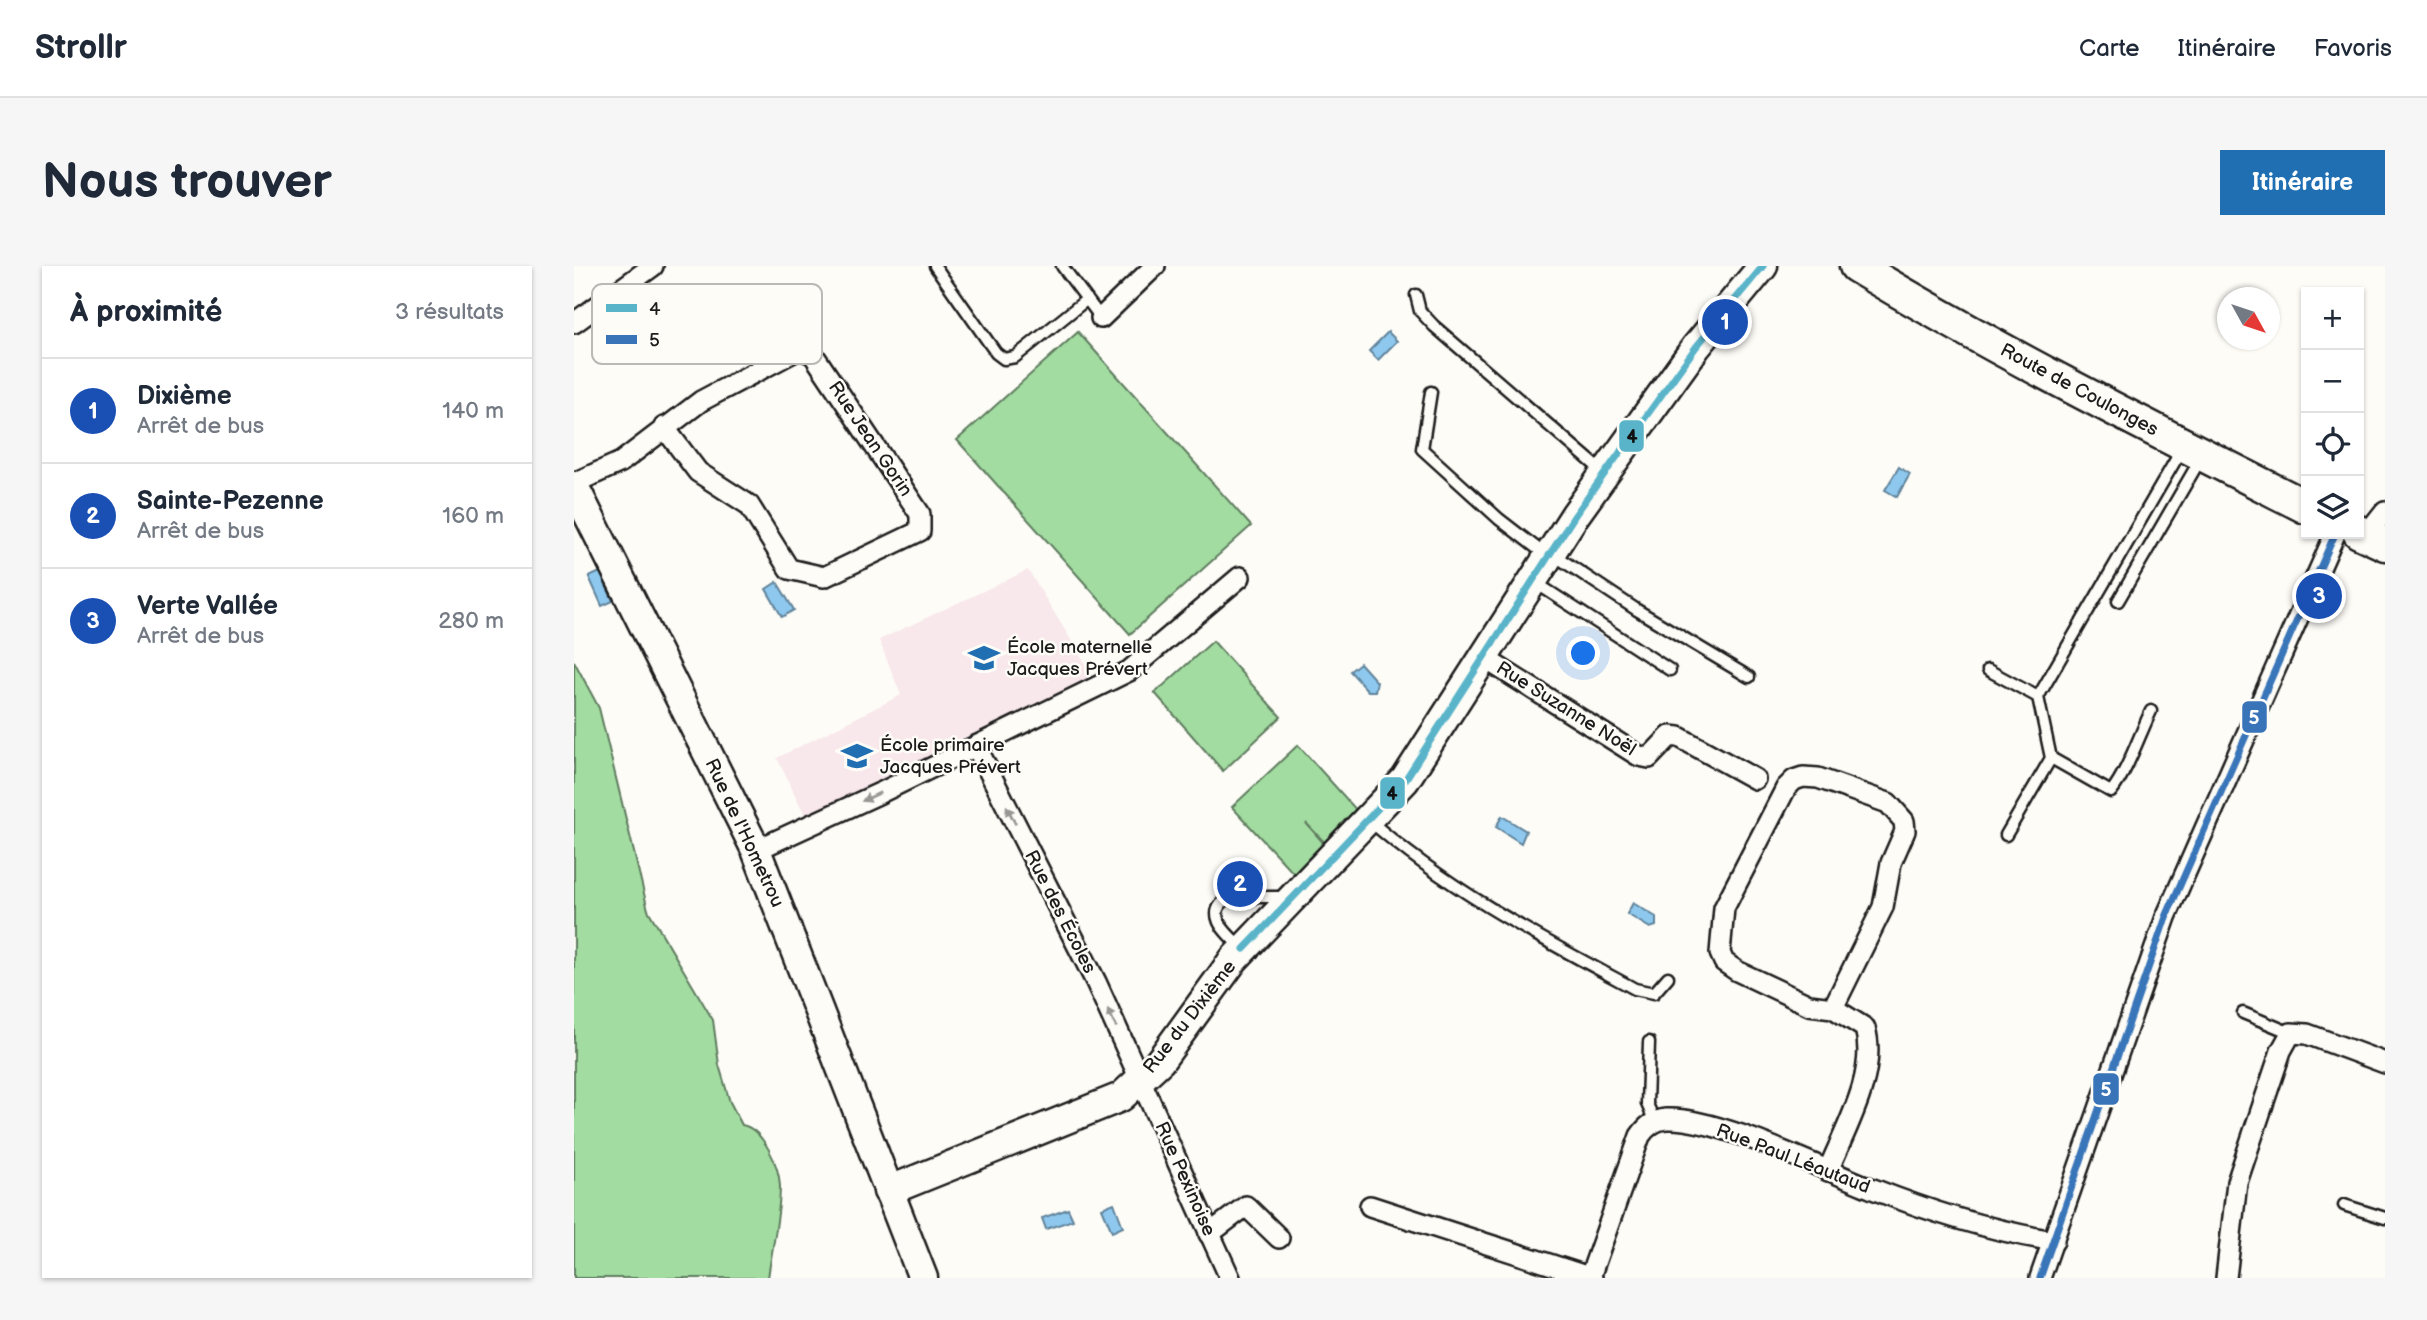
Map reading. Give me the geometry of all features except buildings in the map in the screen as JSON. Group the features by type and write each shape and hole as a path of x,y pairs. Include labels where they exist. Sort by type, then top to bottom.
{"main road":[{"name":"Route de Coulonges","path":"1856,266 1950,322 2301,504"}],"street":[{"path":"628,284 653,266"},
{"path":"1101,318 1155,266"},
{"name":"Rue du Dixième","path":"888,1191 1086,1114 1121,1097 1160,1061 1244,949 1405,780 1532,581 1605,474 1696,347 1763,266"},
{"path":"574,323 592,310"},
{"name":"Rue Jean Gorin","path":"574,484 621,462 701,401 771,364"},
{"name":"Rue Jean Gorin","path":"664,427 698,472 749,505 789,569 824,577 920,531 920,514 820,364"},
{"name":"Rue de l'Hometrou","path":"574,484 756,850 923,1278"},
{"path":"2364,533 2385,510"},
{"path":"2040,1278 2166,917 2359,539"},
{"path":"756,850 1129,671 1240,577"},
{"name":"Rue Suzanne Noël","path":"1484,658 1639,756 1649,758 1670,736 1679,737 1755,779"},
{"name":"Rue des Écoles","path":"976,746 1096,982 1141,1080"},
{"path":"1828,1171 1858,1097 1868,1039 1865,1028 1858,1021 1833,1009 1809,1005 1737,971 1724,961 1719,947 1724,908 1786,788 1803,777 1818,778 1888,803 1901,815 1905,831 1891,863 1883,907 1833,1009"},
{"path":"2226,1278 2237,1182 2281,1051 2291,1033 2307,1034 2385,1063"},
{"name":"Rue Pexinoise","path":"1141,1080 1230,1278"},
{"name":"Rue Paul Léautaud","path":"1655,1122 1678,1120 1710,1126 1960,1219 2054,1241"},
{"path":"1370,1206 1591,1278 1640,1136 1655,1122"},
{"path":"1209,1234 1247,1206 1279,1238"}],"lane":[{"path":"935,266 996,353 1004,359 1015,357 1086,300"},
{"path":"1062,266 1101,318"},
{"path":"1416,295 1420,311 1434,326 1605,474"},
{"path":"1430,391 1422,449 1499,519 1549,555 1749,677"},
{"path":"2118,601 2194,450"},
{"path":"2006,835 2051,758 2038,697 2194,450"},
{"path":"1532,581 1670,670"},
{"path":"1988,670 2038,697"},
{"path":"2051,758 2111,792 2124,775 2126,762 2151,711"},
{"path":"1368,819 1407,850 1496,910 1635,989 1654,993 1668,977"},
{"path":"1244,949 1218,923 1216,916 1223,901 1230,897 1293,897"},
{"path":"2243,1013 2291,1033"},
{"path":"1649,1042 1647,1104 1655,1122"},
{"path":"2344,1205 2385,1218"}],"shaded area":[{"name":"École maternelle Jacques Prévert","path":"1028,570 1093,676 807,819 777,758 901,695 879,640"}],"green space":[{"path":"1078,332 1251,526 1130,634 957,440"},
{"path":"1213,641 1281,717 1223,771 1155,693"},
{"path":"574,661 599,708 648,910 713,1020 719,1065 730,1102 742,1125 757,1133 763,1141 777,1168 780,1197 768,1278 574,1278"},
{"path":"1298,745 1359,813 1328,846 1306,823 1327,847 1297,877 1232,807"}],"water":[{"path":"1388,332 1397,341 1378,360 1369,351"},
{"path":"1899,467 1910,474 1897,497 1885,490"},
{"path":"600,572 613,601 602,606 589,577"},
{"path":"777,582 794,610 782,617 766,589"},
{"path":"1360,663 1377,682 1375,691 1368,691 1350,671"},
{"path":"1502,816 1526,831 1521,843 1496,827"},
{"path":"1633,903 1656,917 1656,926 1650,928 1627,914"},
{"path":"1114,1203 1123,1227 1112,1232 1102,1208"},
{"path":"1068,1209 1073,1220 1046,1229 1042,1218"}],"transit line":[{"name":"4","path":"1244,949 1405,780 1575,515 1696,347 1763,266"},
{"name":"5","path":"2040,1278 2166,917 2333,539"}],"place":[{"name":"Dixième","path":"1725,322"},
{"name":"Verte Vallée","path":"2319,596"},
{"name":"École maternelle Jacques Prévert","path":"984,658"},
{"name":"École primaire Jacques Prévert","path":"857,756"},
{"name":"Sainte-Pezenne","path":"1240,884"}]}
